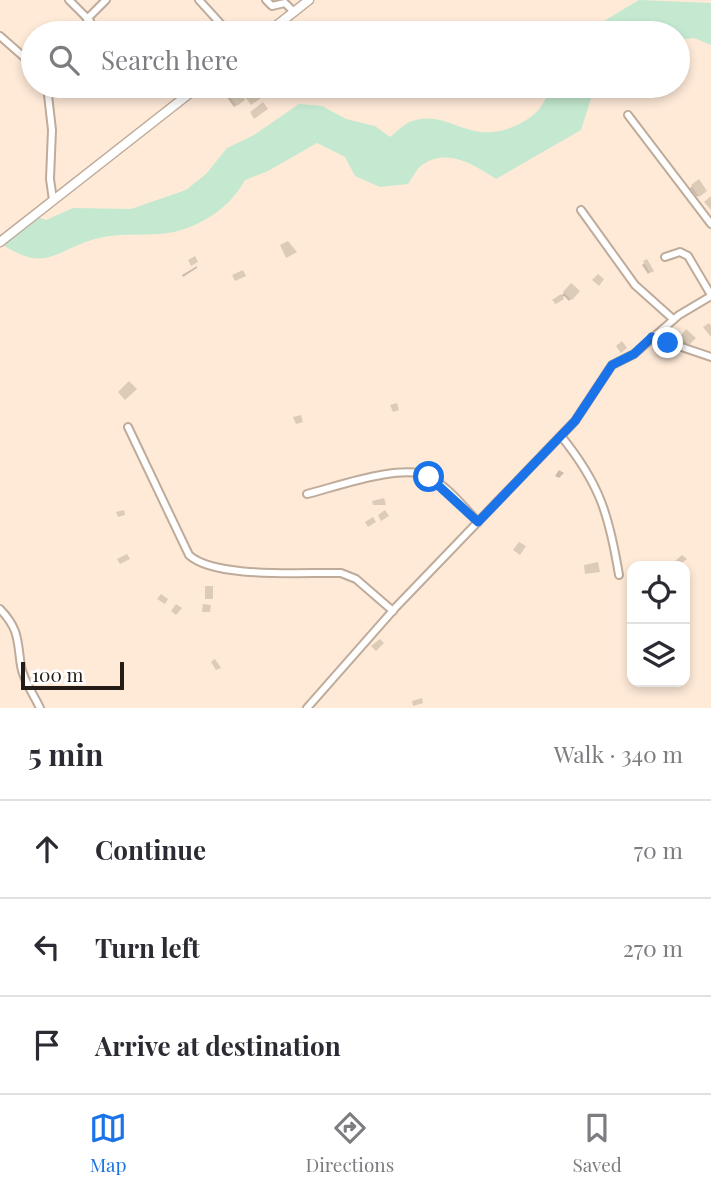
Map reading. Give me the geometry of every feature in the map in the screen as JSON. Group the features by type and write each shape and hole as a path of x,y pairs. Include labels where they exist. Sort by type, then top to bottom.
{"street":[{"path":"69,0 88,19 106,0"},
{"path":"199,0 218,21"},
{"path":"266,0 272,6 285,3 294,12"},
{"path":"282,21 310,0"},
{"path":"0,36 21,54"},
{"path":"48,98 52,131 50,179 53,200"},
{"path":"0,243 184,98"},
{"path":"628,115 710,222"},
{"path":"581,210 635,285 674,319"},
{"path":"307,708 393,611 561,436 612,365 634,354 674,319 711,295 688,256 680,252 665,257"},
{"path":"652,337 711,357"},
{"path":"128,427 189,555 198,564 219,568 341,573 356,579 393,611"},
{"path":"561,436 586,467 597,488 607,519 618,575"},
{"path":"307,494 397,472 418,472 446,489 478,522"},
{"path":"0,609 14,626 21,647 21,668 40,708"}],"green space":[{"path":"639,0 711,3 711,45 690,38 690,21 604,21"},
{"path":"546,98 591,98 581,130 496,179 461,160 441,158 422,165 408,184 380,187 355,176 345,157 317,143 268,171 245,180 232,198 216,213 185,229 99,238 51,257 41,258 29,257 0,243 35,216 46,220 73,208 131,209 186,190 206,174 227,148 254,135 299,104 322,106 346,119 375,126 390,137 409,122 426,118 474,131 503,130 532,116"}],"building":[{"path":"230,98 244,98 245,100 237,106"},
{"path":"246,98 261,98 251,105"},
{"path":"263,102 268,109 254,119 250,112"},
{"path":"699,179 707,191 699,197 691,185"},
{"path":"711,196 711,210 704,202"},
{"path":"288,241 297,252 286,258 280,245"},
{"path":"195,256 198,262 191,266 188,260"},
{"path":"647,259 654,271 650,273 643,261"},
{"path":"243,270 246,276 235,281 232,275"},
{"path":"598,274 604,279 599,286 592,280"},
{"path":"571,283 580,291 572,300 563,292"},
{"path":"561,294 564,299 556,304 552,300"},
{"path":"709,323 711,326 711,337 703,327"},
{"path":"686,329 696,338 689,345 680,337"},
{"path":"622,341 627,348 621,353 616,346"},
{"path":"129,381 137,389 125,400 118,392"},
{"path":"397,403 399,410 393,412 390,405"},
{"path":"301,415 303,422 296,424 293,417"},
{"path":"384,498 386,505 373,505 372,501"},
{"path":"124,510 125,515 118,517 116,512"},
{"path":"385,510 389,516 381,521 378,515"},
{"path":"373,517 376,522 368,527 365,522"},
{"path":"519,542 526,546 520,555 513,550"},
{"path":"127,554 130,559 120,564 117,559"},
{"path":"682,555 687,559 684,561 675,561"},
{"path":"598,562 600,572 585,574 584,565"},
{"path":"205,586 213,586 213,599 205,599"},
{"path":"161,594 168,599 165,604 157,599"},
{"path":"176,604 182,608 176,615 171,611"},
{"path":"203,604 211,605 210,612 202,612"},
{"path":"380,639 384,643 376,651 371,646"},
{"path":"215,659 221,668 216,670 211,662"},
{"path":"422,698 423,703 413,706 412,701"}],"route":[{"path":"429,477 446,489 478,522 575,421 612,365 634,354 652,337 668,343"}]}
